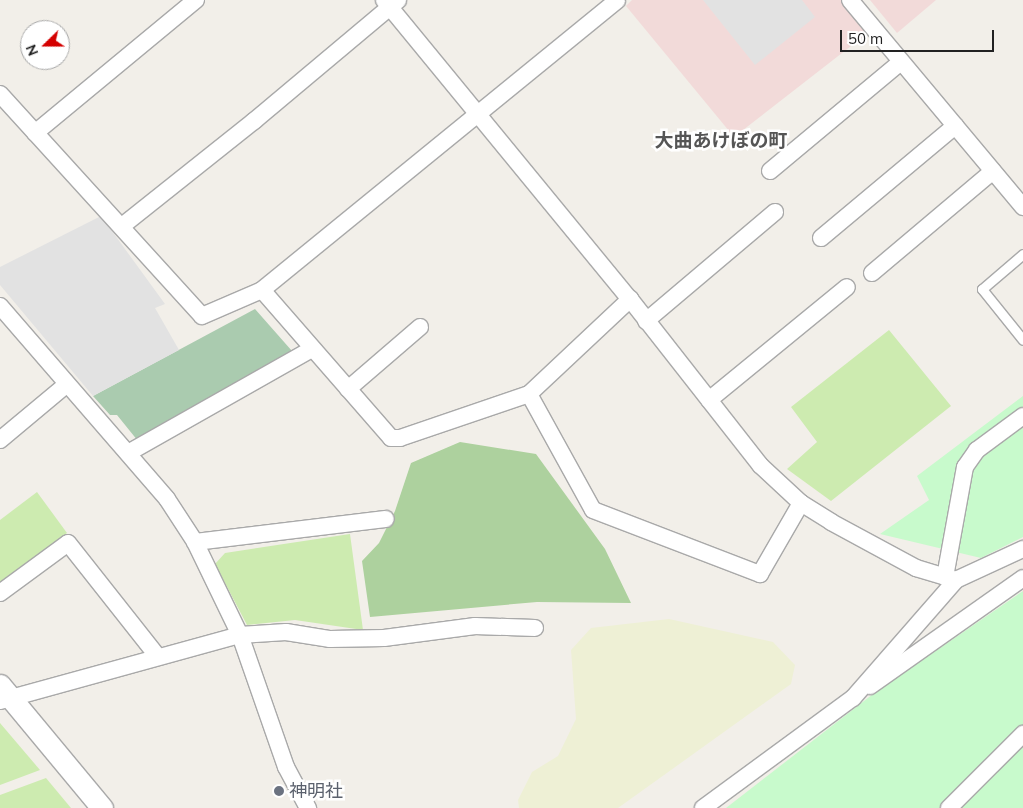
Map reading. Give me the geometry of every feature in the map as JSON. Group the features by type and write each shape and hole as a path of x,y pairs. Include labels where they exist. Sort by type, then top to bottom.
{"street":[{"path":"35,133 196,0"},
{"path":"0,94 202,316 262,290 617,0"},
{"path":"850,0 993,171 1021,200"},
{"path":"122,226 254,122 390,2 630,299 760,465 801,502 916,568 950,579"},
{"path":"770,171 902,62"},
{"path":"821,238 956,126"},
{"path":"872,273 993,171"},
{"path":"646,321 775,212"},
{"path":"708,400 846,287"},
{"path":"262,290 312,350 391,438 400,438 528,394 630,299"},
{"path":"0,306 66,385 167,498 195,542 240,635 286,767 308,808"},
{"path":"348,389 420,327"},
{"path":"128,453 312,350"},
{"path":"0,440 66,385"},
{"path":"528,394 594,510 760,574 801,502"},
{"path":"950,579 965,466 977,450 1023,416"},
{"path":"195,542 386,519"},
{"path":"0,592 68,544 158,657"},
{"path":"854,698 950,579 1023,549"},
{"path":"704,808 854,698 1023,578"},
{"path":"102,808 3,694 158,657 240,635 286,632 330,639 384,638 475,626 535,628"},
{"path":"956,806 1023,734"}],"lane":[{"path":"1023,254 982,289 1023,340"}],"shaded area":[{"path":"632,0 843,0 869,32 734,137 626,6"},
{"path":"703,0 802,0 815,17 755,65"},
{"path":"870,0 936,0 897,33"},
{"path":"101,216 165,304 155,308 179,350 93,396 0,285 0,267"}],"green space":[{"path":"255,309 292,351 138,441 117,415 110,415 93,396"},
{"path":"889,330 951,406 831,501 787,469 817,442 791,407"},
{"path":"1023,396 1023,537 981,558 880,534 929,500 917,476"},
{"path":"460,442 536,454 605,549 631,603 537,602 370,617 362,561 379,543 395,511 411,463"},
{"path":"37,492 67,533 0,583 0,520"},
{"path":"350,534 363,630 295,620 247,625 215,564 225,553"},
{"path":"1023,591 1023,808 726,808 873,694"},
{"path":"669,619 773,642 795,665 791,684 618,808 519,808 518,800 532,772 558,756 576,719 571,650 591,628"},
{"path":"0,723 40,770 0,785"},
{"path":"46,778 71,808 0,808 0,795"}],"place":[{"name":"神明社","path":"279,791"}],"district":[{"name":"大曲あけぼの町","path":"721,141"}]}
